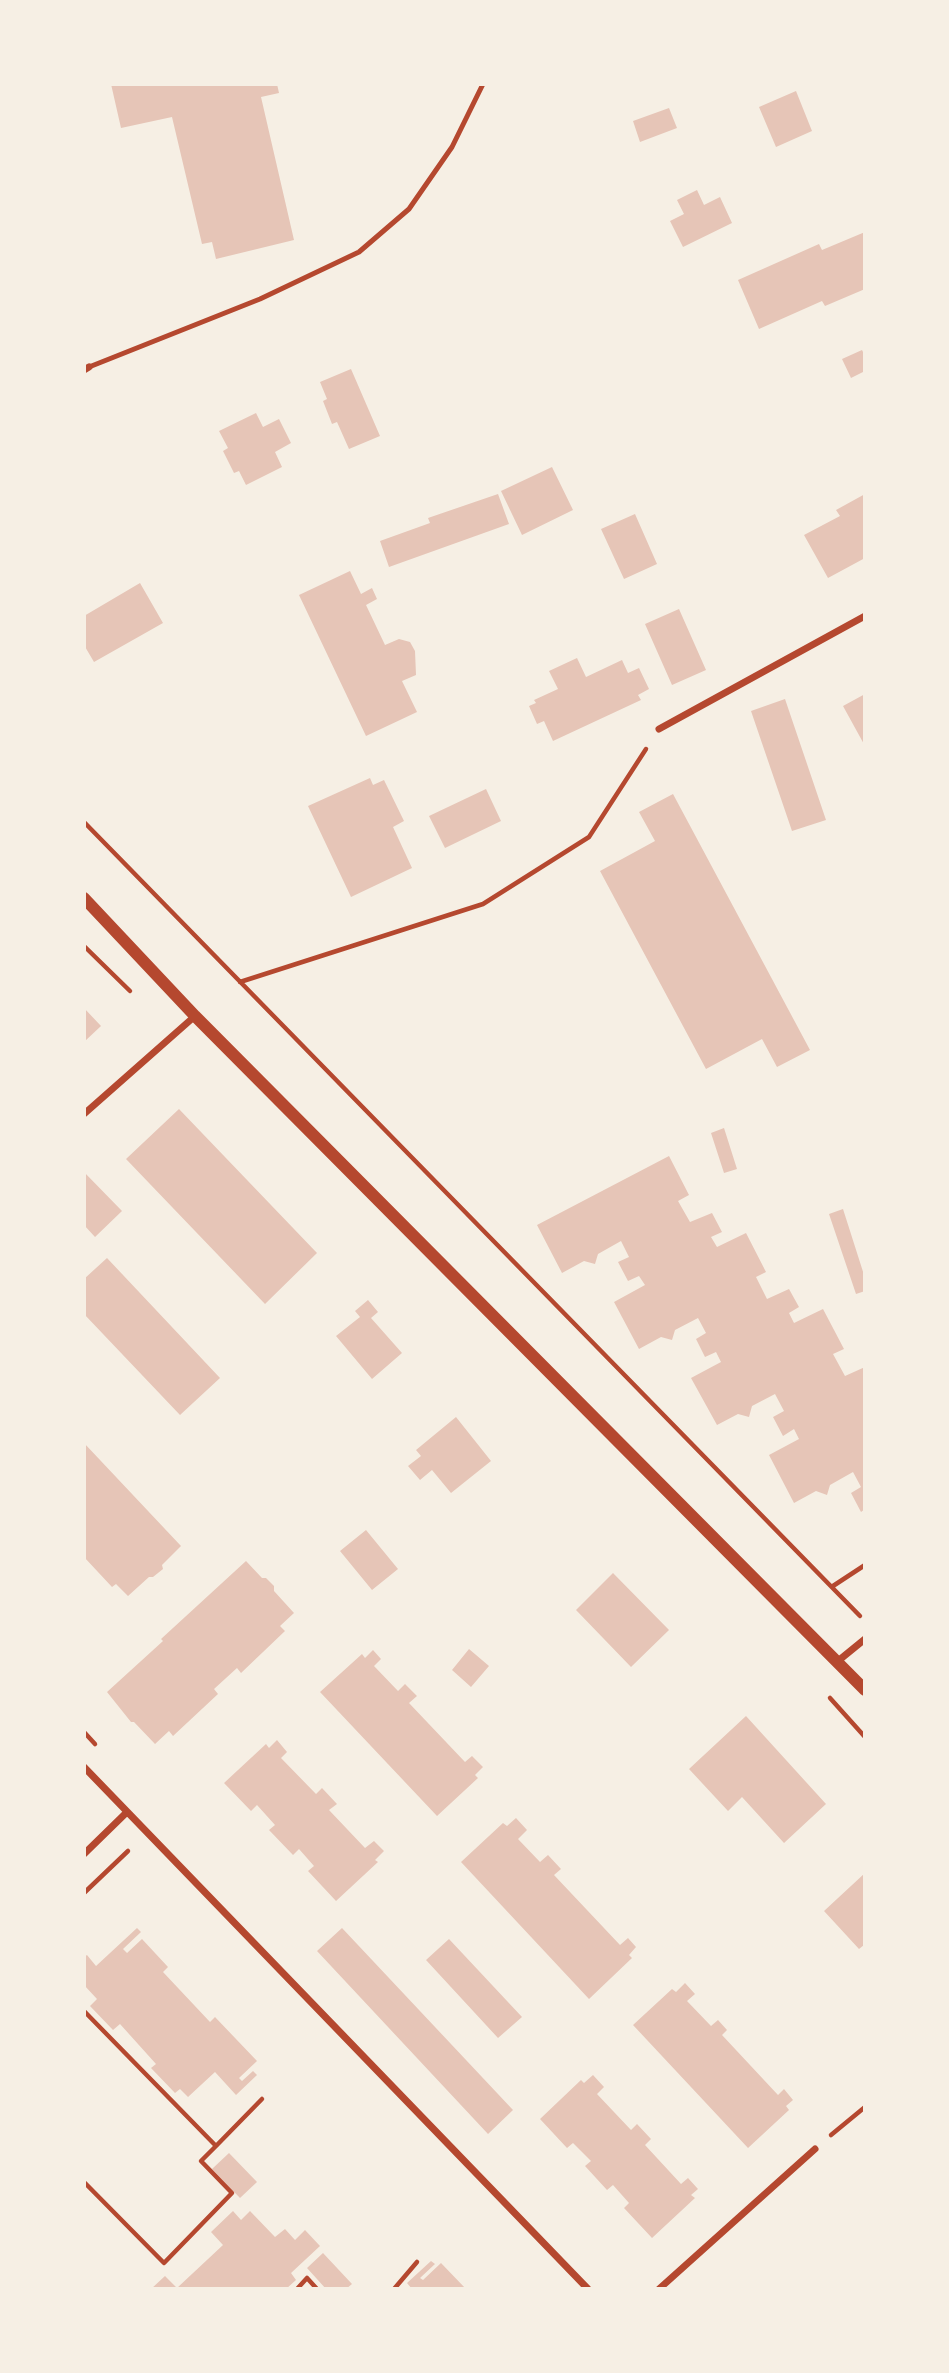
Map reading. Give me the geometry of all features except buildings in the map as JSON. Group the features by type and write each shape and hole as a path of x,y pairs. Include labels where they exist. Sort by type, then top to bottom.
{"street":[{"path":"659,729 865,617"},
{"path":"84,898 195,1016 865,1690"},
{"path":"84,1114 195,1016"},
{"path":"838,1661 865,1639"},
{"path":"84,1767 588,2289"},
{"path":"84,1854 127,1812"},
{"path":"659,2289 815,2149"}],"lane":[{"path":"86,368 261,299 359,252 409,209 452,146 483,84"}],"path":[{"path":"240,982 483,904 589,837 659,729"},
{"path":"84,822 865,1622"},
{"path":"833,1587 865,1566"},
{"path":"84,1893 128,1851"},
{"path":"84,2011 216,2146"},
{"path":"84,2182 164,2263 232,2193 201,2161 262,2099"},
{"path":"815,2149 865,2107"},
{"path":"394,2289 417,2262"},
{"path":"297,2289 307,2278 317,2289"}]}
